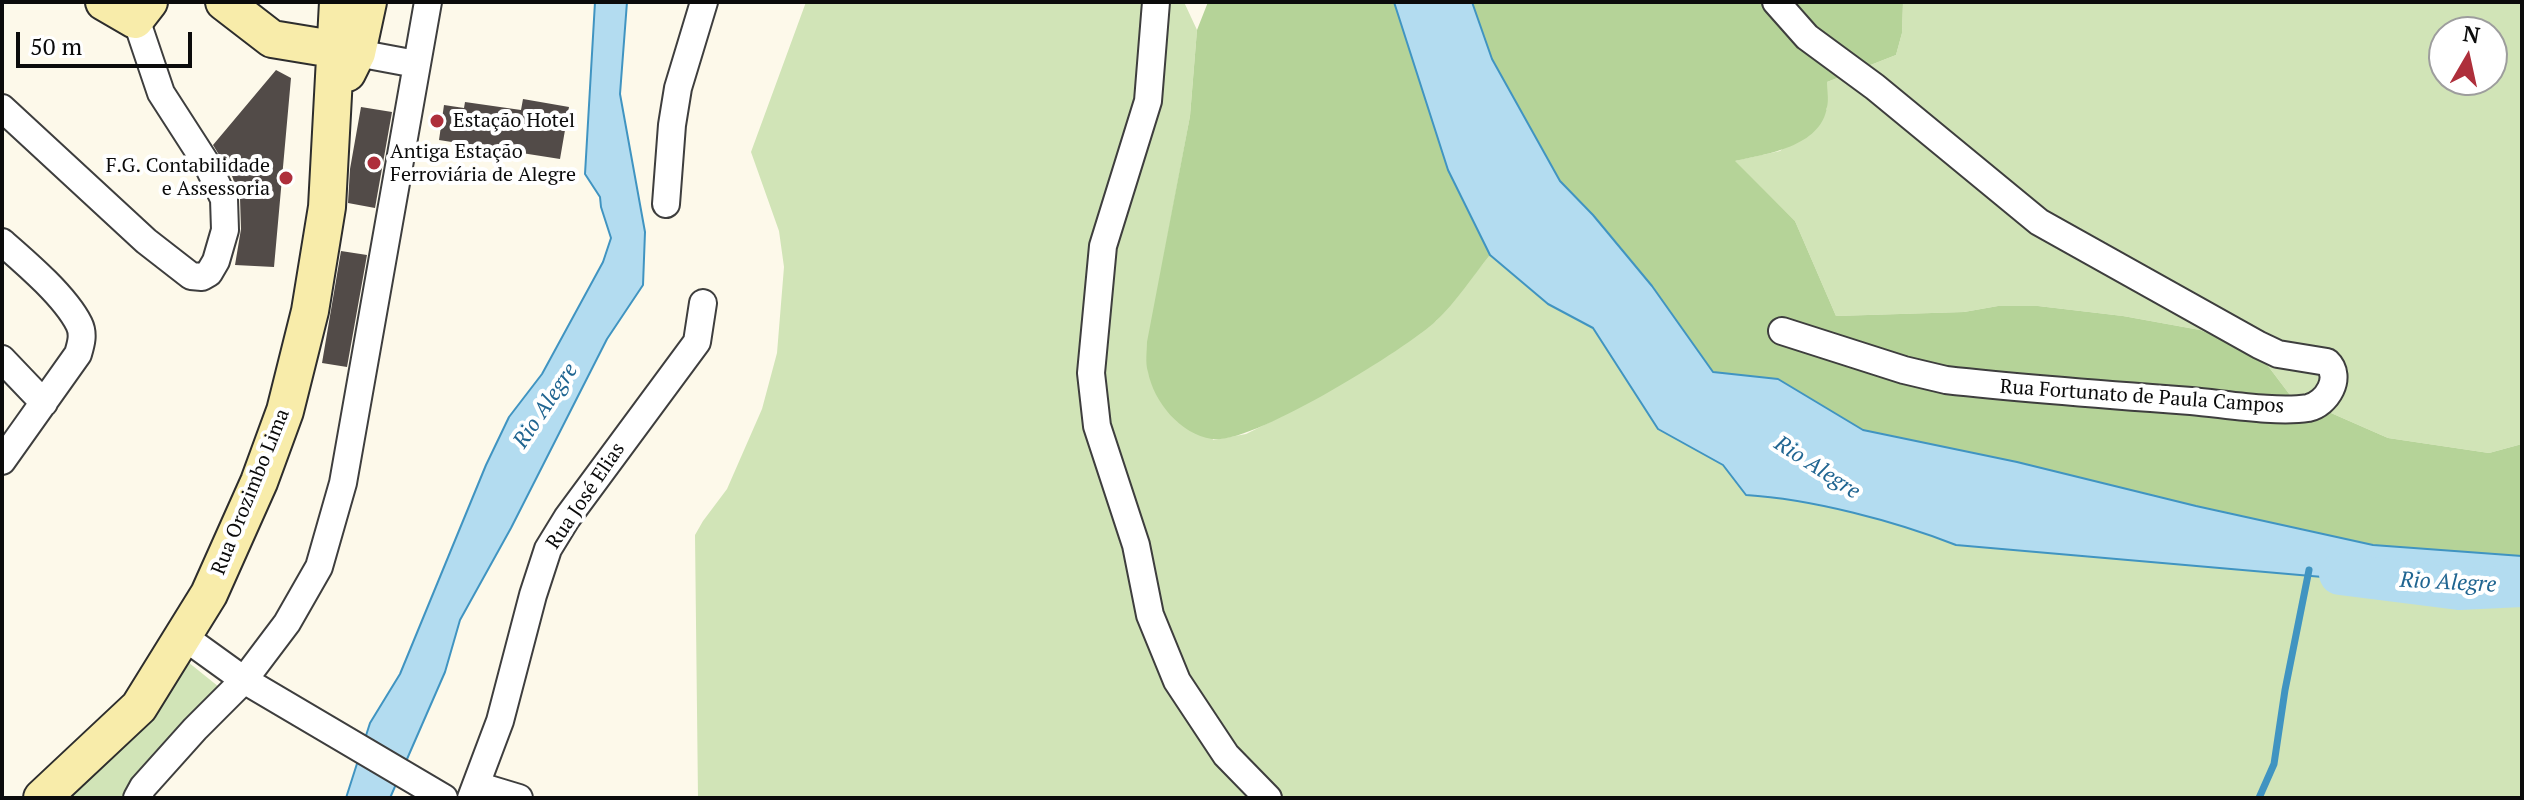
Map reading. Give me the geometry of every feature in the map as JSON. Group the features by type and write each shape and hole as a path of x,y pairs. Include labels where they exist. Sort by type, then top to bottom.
{"main road":[{"path":"104,2 142,11"},
{"path":"224,2 272,39 346,51"},
{"path":"338,2 346,51"},
{"path":"346,51 368,2"},
{"name":"Rua Orozimbo Lima","path":"42,798 139,707 209,594 259,482 285,411 310,311 324,222 332,103 346,51"}],"street":[{"path":"137,798 143,787 195,729 244,680 287,623 319,567 343,483 428,2"},
{"path":"666,204 678,88 704,2"},
{"path":"1156,2 1148,101 1103,246 1091,373 1097,426 1136,545 1150,615 1177,681 1226,755 1268,798"},
{"name":"Rua Fortunato de Paula Campos","path":"1776,2 1807,37 1875,87 2039,222 2259,345 2278,354 2327,362 2334,375 2329,394 2311,407 2237,405 1946,380 1904,370 1782,331"},
{"path":"2,108 146,241 191,276 202,277 209,273 225,230 224,199 208,166 161,93 142,11"},
{"path":"346,51 416,64"},
{"path":"2,242 38,273 80,325 82,336 78,354 2,461"},
{"name":"Rua José Elias","path":"474,791 500,721 548,549 567,518 697,342 703,303"},
{"path":"2,359 44,403"},
{"path":"183,636 244,680 444,798"},
{"path":"474,791 519,798"}],"green space":[{"path":"806,2 1184,2 1197,30 1190,116 1164,256 1213,440 1246,434 1282,416 1436,321 1490,255 1548,304 1593,328 1658,429 1723,465 1746,495 1852,512 1956,545 2380,582 2425,580 2522,602 2522,798 698,798 695,535 727,489 762,409 777,353 784,267 779,231 751,152"},
{"path":"1208,2 1394,2 1448,170 1490,255 1443,314 1394,352 1292,412 1231,437 1212,439 1189,431 1170,415 1151,383 1146,361 1190,116 1197,30"},
{"path":"1472,2 1903,2 1902,33 1896,55 1827,82 1828,104 1823,121 1803,140 1776,151 1735,161 1795,221 1836,316 2038,306 2123,316 2200,330 2248,350 2265,362 2290,395 2388,438 2489,453 2522,444 2522,556 2373,545 2196,506 2017,462 1863,430 1778,379 1713,373 1652,286 1593,215 1560,181 1492,59"},
{"path":"1903,2 2522,2 2522,444 2489,453 2388,438 2290,395 2265,362 2200,330 2123,316 2038,306 1836,316 1795,221 1734,161 1780,151 1827,109 1827,82 1896,55 1902,33"},
{"path":"188,662 219,687 152,760 122,798 67,798"}],"water":[{"path":"595,2 627,2 620,94 645,232 643,285 607,339 511,528 460,620 445,672 390,798 346,798 370,723 400,674 486,465 509,417 542,374 603,262 611,238 600,197 585,174"},
{"path":"1394,2 1472,2 1492,59 1560,181 1593,215 1652,286 1713,372 1778,379 1863,430 2017,462 2196,506 2373,545 2522,556 2522,602 2425,580 2380,582 1956,545 1852,512 1746,495 1723,465 1658,429 1593,328 1548,304 1490,255 1448,170"}],"building":[{"path":"276,70 291,78 274,267 235,265 241,229 240,198 232,176 213,145"},
{"path":"523,99 569,107 560,159 439,140 444,105 464,108 465,102 521,110"},
{"name":"Antiga Estação Ferroviária de Alegre","path":"361,107 392,112 375,208 348,203 350,169"},
{"path":"341,251 367,255 347,367 322,363"}],"waterway":[{"path":"2259,798 2274,764 2309,570"},
{"name":"Rio Alegre","path":"2340,574 2459,589 2522,586"}],"place":[{"name":"Estação Hotel","path":"437,121"},
{"name":"Antiga Estação Ferroviária de Alegre","path":"374,163"},
{"name":"F.G. Contabilidade e Assessoria","path":"286,178"}]}
